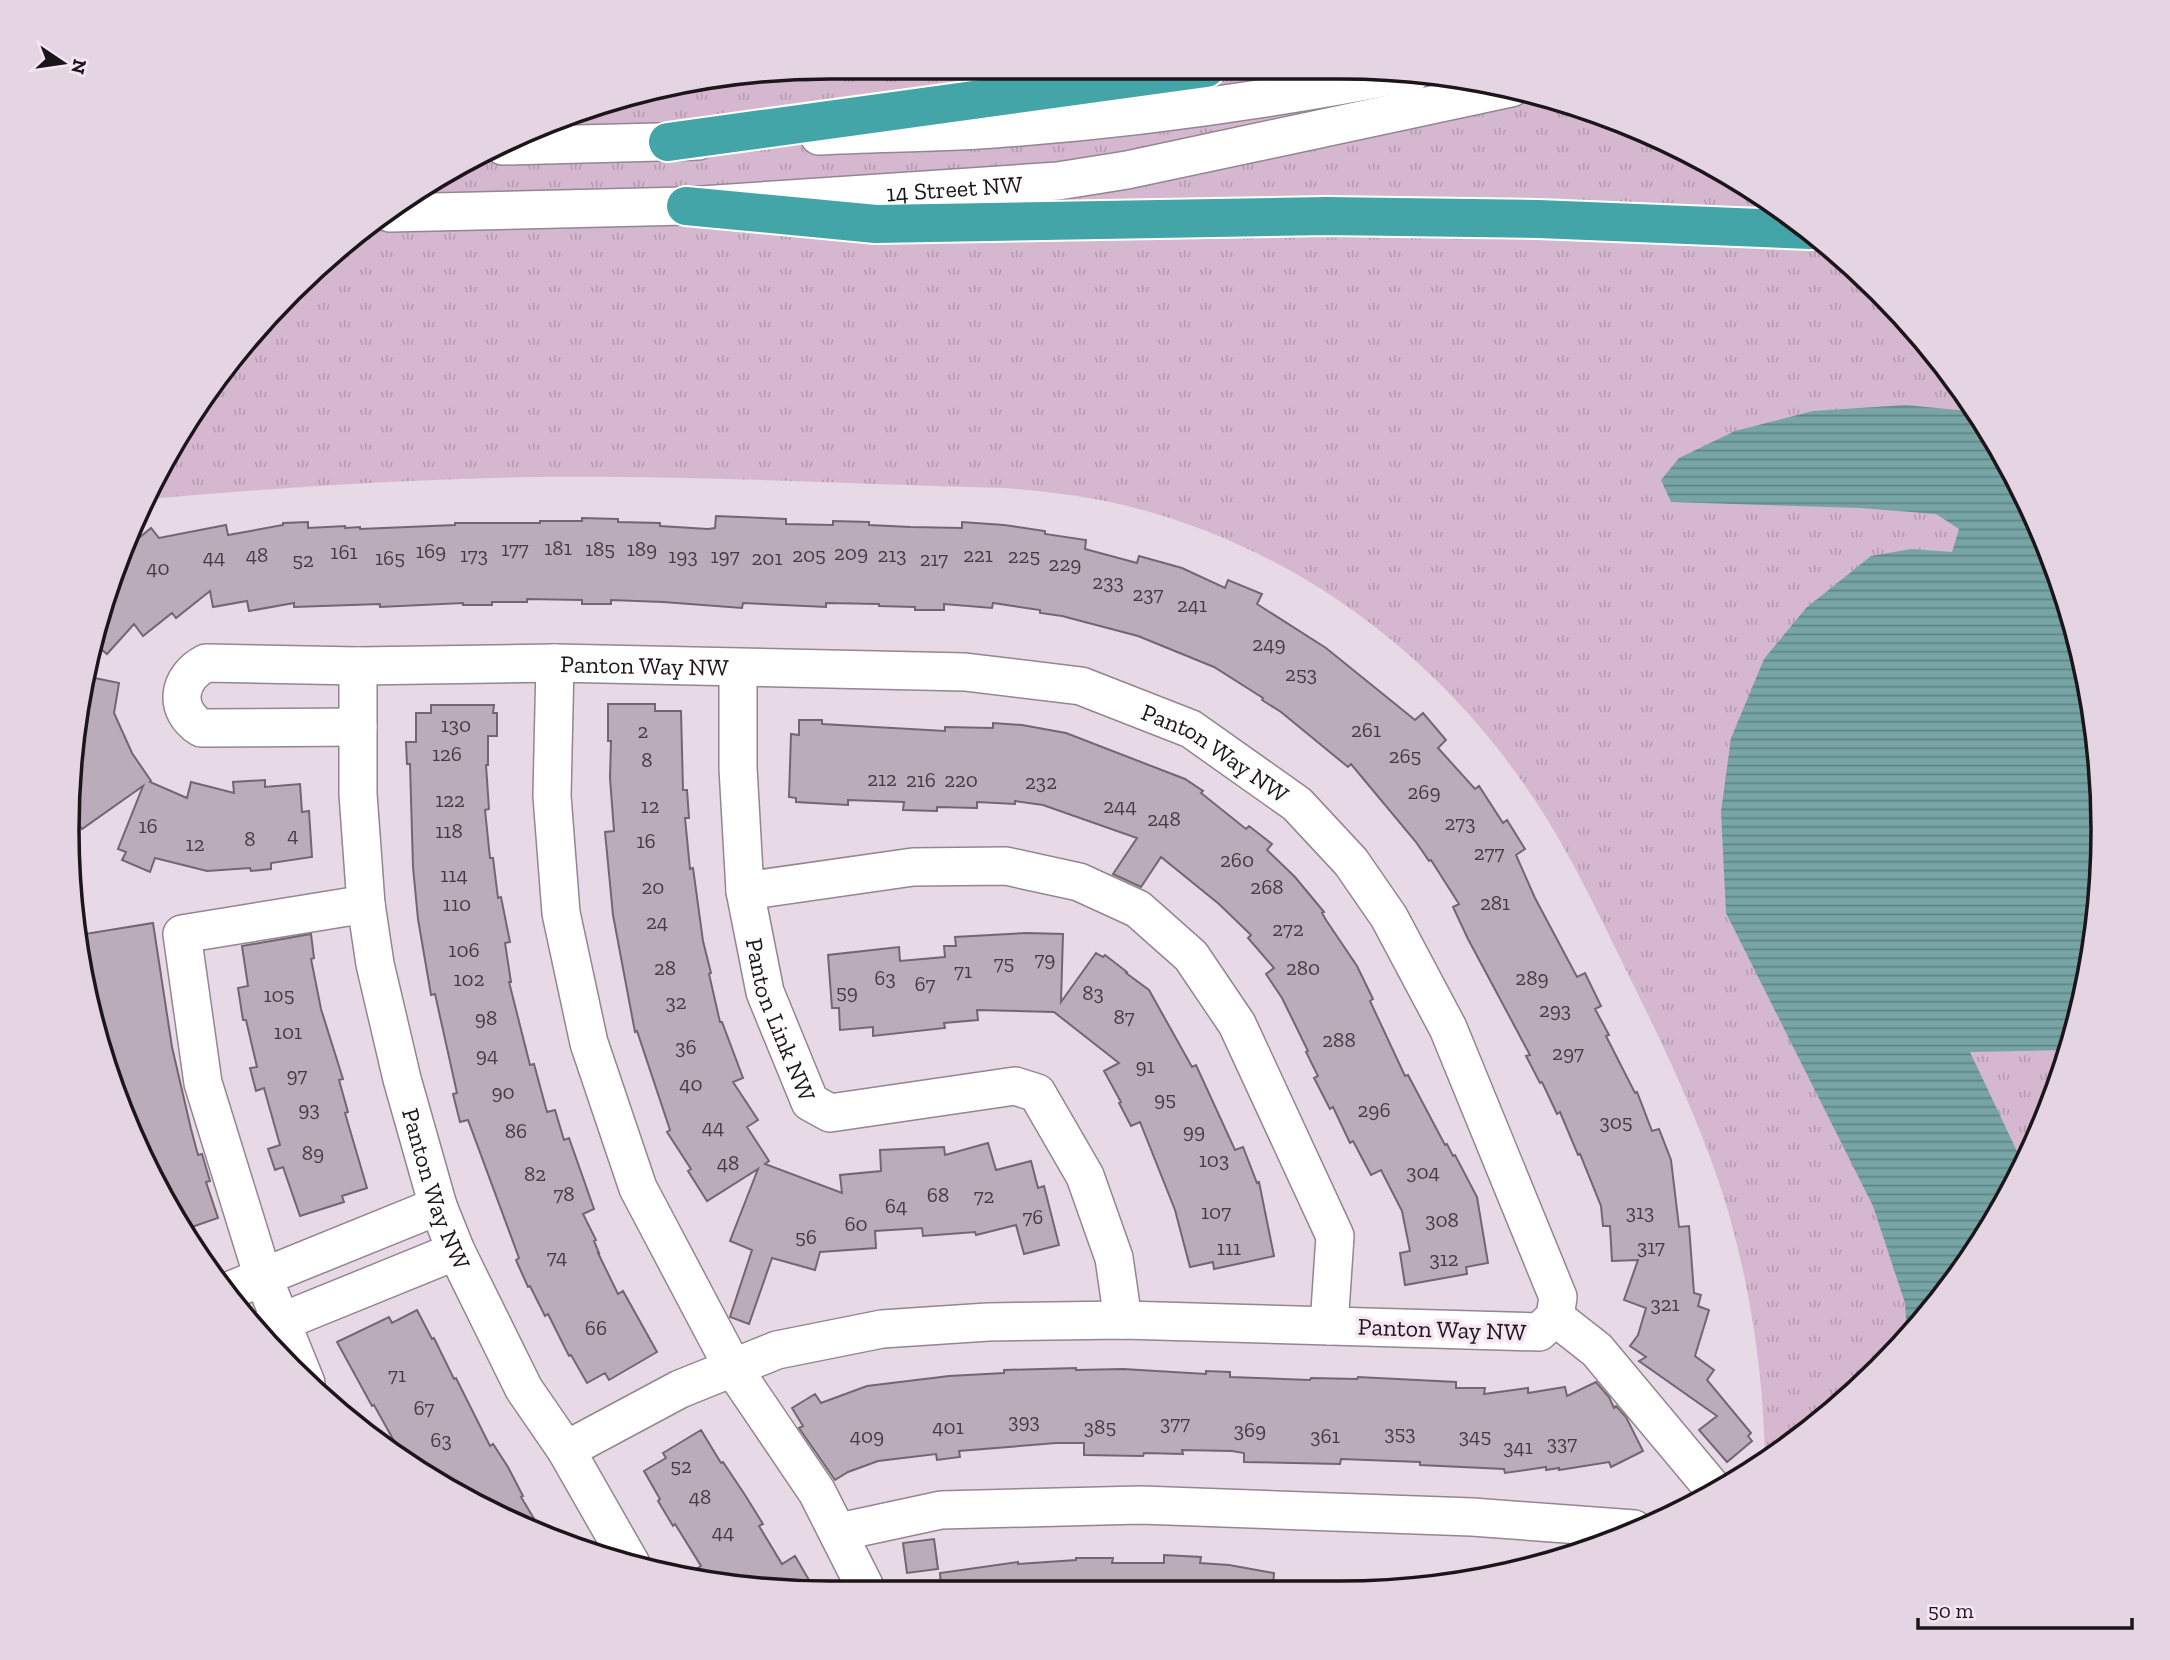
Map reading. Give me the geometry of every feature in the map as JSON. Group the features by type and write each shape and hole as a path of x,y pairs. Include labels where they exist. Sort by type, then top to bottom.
{"highway":[{"path":"668,142 1126,79"},
{"path":"687,206 876,224 1326,216 1552,219 1790,229"}],"street":[{"path":"522,146 993,129 1220,105 1369,80"},
{"name":"14 Street NW","path":"402,213 687,206 1058,181 1127,170 1487,93"},
{"path":"358,666 206,663 194,669 182,694 183,709 190,721 201,728 358,727"},
{"path":"555,663 552,796 561,912 589,1043 638,1188 733,1368 817,1492 862,1581"},
{"name":"Panton Way NW","path":"565,1450 680,1390 777,1350 882,1329 988,1322 1123,1320 1539,1332 1555,1317 1558,1297 1448,1028 1389,917 1350,862 1297,804 1191,729 1081,686 965,672 555,663 358,666 358,794 366,904 375,964 402,1079 438,1206 456,1251 524,1390 565,1450 624,1552"},
{"name":"Panton Link NW","path":"738,668 738,768 745,891 765,992 810,1102 830,1113 1015,1086 1037,1093 1086,1175 1114,1258 1123,1320"},
{"path":"745,891 913,867 1006,866 1079,882 1138,909 1191,956 1237,1024 1335,1236 1329,1326"},
{"path":"366,904 182,934 204,1083 263,1277 270,1326 456,1251"},
{"path":"235,1288 438,1206"},
{"path":"1555,1317 1597,1350 1709,1484"},
{"path":"839,1532 941,1510 1141,1506 1472,1517 1617,1528"}],"green space":[{"path":"1340,79 1438,85 1534,104 1627,136 1672,156 1716,179 1797,234 1835,265 1905,335 1965,413 1991,454 2034,543 2051,589 2066,636 2085,732 2090,781 2090,879 2077,977 2066,1024 2034,1117 2014,1162 1965,1247 1905,1325 1871,1361 1835,1395 1765,1449 1761,1386 1750,1306 1721,1189 1674,1070 1560,840 1494,744 1455,699 1411,657 1365,619 1315,585 1263,556 1207,531 1114,503 1040,491 710,479 535,477 245,491 156,498 205,413 265,335 299,299 373,234 454,179 543,136 636,104 683,93 781,80"}],"shaded area":[{"path":"1906,405 1963,411 1991,454 2034,543 2066,636 2085,732 2090,781 2090,879 2077,977 2066,1024 2058,1050 1970,1052 2018,1153 1991,1206 1965,1247 1906,1324 1905,1303 1873,1206 1726,913 1721,812 1731,738 1764,659 1806,608 1871,556 1911,549 1952,552 1959,529 1936,514 1860,508 1671,502 1661,480 1679,458 1735,431 1813,411"}],"building":[{"path":"716,516 786,519 786,524 833,525 833,521 962,528 962,522 1004,525 1086,540 1085,549 1137,563 1139,556 1182,568 1225,588 1228,580 1262,594 1257,604 1326,648 1415,720 1423,713 1446,740 1438,748 1475,789 1479,786 1503,823 1507,820 1525,849 1516,855 1535,898 1577,977 1585,973 1601,1006 1595,1009 1609,1035 1606,1036 1635,1093 1637,1092 1652,1131 1659,1129 1671,1160 1679,1227 1689,1226 1694,1293 1701,1295 1698,1306 1709,1310 1695,1356 1714,1370 1707,1380 1751,1433 1748,1436 1752,1441 1727,1462 1699,1430 1717,1416 1639,1361 1646,1357 1630,1346 1638,1335 1646,1308 1624,1300 1638,1260 1612,1261 1610,1226 1603,1226 1601,1206 1580,1154 1578,1155 1560,1112 1557,1114 1542,1082 1540,1083 1526,1056 1530,1055 1468,939 1453,907 1459,904 1431,860 1429,861 1351,764 1348,767 1281,712 1262,700 1263,698 1214,667 1138,636 1062,616 1040,613 1040,610 993,603 992,608 944,604 944,610 915,610 915,607 879,604 826,603 826,607 743,603 742,608 611,600 611,604 582,604 582,600 527,599 527,602 492,602 492,605 463,603 380,607 380,604 294,607 294,603 249,611 247,601 213,607 210,591 176,618 172,613 143,636 134,624 107,654 101,649 136,543 151,528 159,538 226,525 228,535 283,523 308,522 308,528 345,526 360,529 455,523 582,521 582,518 660,523 660,526 715,528"},
{"path":"94,678 119,683 114,713 132,753 150,782 187,798 191,782 234,793 233,782 265,780 265,787 300,784 302,812 309,811 312,857 271,863 271,869 251,871 250,868 207,871 155,858 150,872 122,860 126,852 118,849 143,786 82,829 79,825 80,781"},
{"path":"608,704 655,704 655,711 681,711 683,790 687,790 689,818 685,818 690,869 693,868 703,941 711,973 709,974 720,1022 743,1078 733,1082 758,1120 747,1127 769,1161 765,1164 842,1193 840,1175 881,1171 880,1150 944,1147 945,1155 988,1143 996,1170 1031,1161 1038,1188 1044,1186 1059,1245 1024,1254 1016,1225 976,1235 975,1232 923,1236 922,1228 875,1231 876,1248 820,1252 815,1270 772,1258 749,1324 730,1317 752,1250 730,1241 758,1169 707,1201 688,1171 691,1169 667,1132 670,1130 637,1031 635,1032 613,915 605,832 614,831"},
{"path":"431,705 494,705 493,713 497,713 497,736 488,736 486,765 489,809 485,810 490,858 493,858 498,898 501,897 510,942 505,943 509,982 530,1065 534,1064 547,1112 555,1110 564,1140 569,1138 594,1209 583,1214 596,1240 594,1241 598,1253 618,1294 623,1291 657,1352 609,1380 605,1373 587,1383 571,1355 569,1356 548,1314 545,1316 530,1286 528,1287 516,1260 519,1258 468,1120 460,1122 453,1094 457,1093 435,994 431,995 418,919 413,867 410,764 407,764 406,742 416,742 416,713 431,713"},
{"path":"799,720 822,720 822,724 945,731 945,727 993,728 993,723 1066,733 1185,779 1203,791 1201,793 1246,829 1249,826 1272,844 1267,850 1295,877 1324,912 1322,913 1326,920 1357,966 1405,1076 1408,1075 1445,1145 1447,1144 1453,1156 1455,1155 1477,1197 1488,1263 1466,1267 1467,1274 1405,1285 1400,1253 1410,1251 1402,1211 1381,1170 1371,1175 1353,1141 1350,1143 1333,1107 1330,1109 1314,1078 1318,1076 1306,1052 1308,1051 1282,998 1266,974 1274,968 1248,938 1251,935 1219,904 1161,857 1141,887 1113,874 1137,838 1043,805 1015,801 1015,804 977,802 977,808 937,807 937,811 903,810 904,802 848,800 848,805 796,802 796,798 789,797 791,734 799,735"},
{"path":"153,923 172,1047 191,1129 198,1155 202,1154 210,1181 206,1182 218,1218 192,1227 156,1162 136,1117 104,1024 86,934"},
{"path":"311,934 314,958 311,959 321,1009 343,1079 339,1080 348,1112 345,1113 367,1188 342,1196 344,1202 300,1216 283,1167 275,1170 268,1149 280,1145 264,1088 256,1091 250,1068 257,1067 246,1020 243,1020 238,988 248,986 242,946"},
{"path":"1063,934 1061,1002 1096,953 1103,957 1105,955 1149,990 1192,1067 1196,1065 1235,1150 1243,1147 1257,1183 1259,1182 1274,1256 1214,1269 1213,1262 1190,1267 1175,1210 1140,1122 1131,1126 1104,1071 1119,1063 1054,1012 977,1010 978,1020 944,1023 945,1028 873,1036 873,1027 840,1030 839,1008 832,1008 828,955 899,947 900,961 945,957 944,946 956,946 955,937"},
{"path":"417,1310 454,1379 456,1378 490,1446 493,1444 508,1467 535,1520 454,1481 394,1441 337,1342 389,1317 392,1323"},
{"path":"1076,1368 1206,1374 1206,1371 1230,1372 1230,1377 1310,1380 1358,1377 1456,1382 1456,1388 1485,1388 1484,1394 1528,1388 1528,1393 1565,1387 1567,1396 1596,1382 1609,1397 1614,1408 1616,1406 1626,1417 1643,1451 1611,1467 1609,1462 1559,1470 1546,1470 1546,1467 1505,1473 1504,1469 1420,1465 1420,1462 1341,1459 1340,1464 1244,1462 1244,1453 1232,1451 1182,1450 1183,1454 1144,1453 1143,1456 1084,1455 1084,1443 1056,1443 959,1451 960,1457 937,1460 936,1454 878,1461 835,1480 799,1428 803,1426 792,1408 815,1394 821,1403 867,1386 949,1376 1004,1373 1004,1370"},
{"path":"701,1430 763,1524 759,1526 782,1564 795,1556 809,1581 781,1580 696,1569 701,1566 658,1501 660,1499 644,1471 666,1458 663,1453"},
{"path":"934,1539 938,1569 907,1573 903,1543"},
{"path":"1164,1555 1201,1557 1200,1563 1274,1573 1273,1581 941,1581 940,1573 1018,1562 1076,1558 1113,1558 1112,1563 1164,1563"}]}
